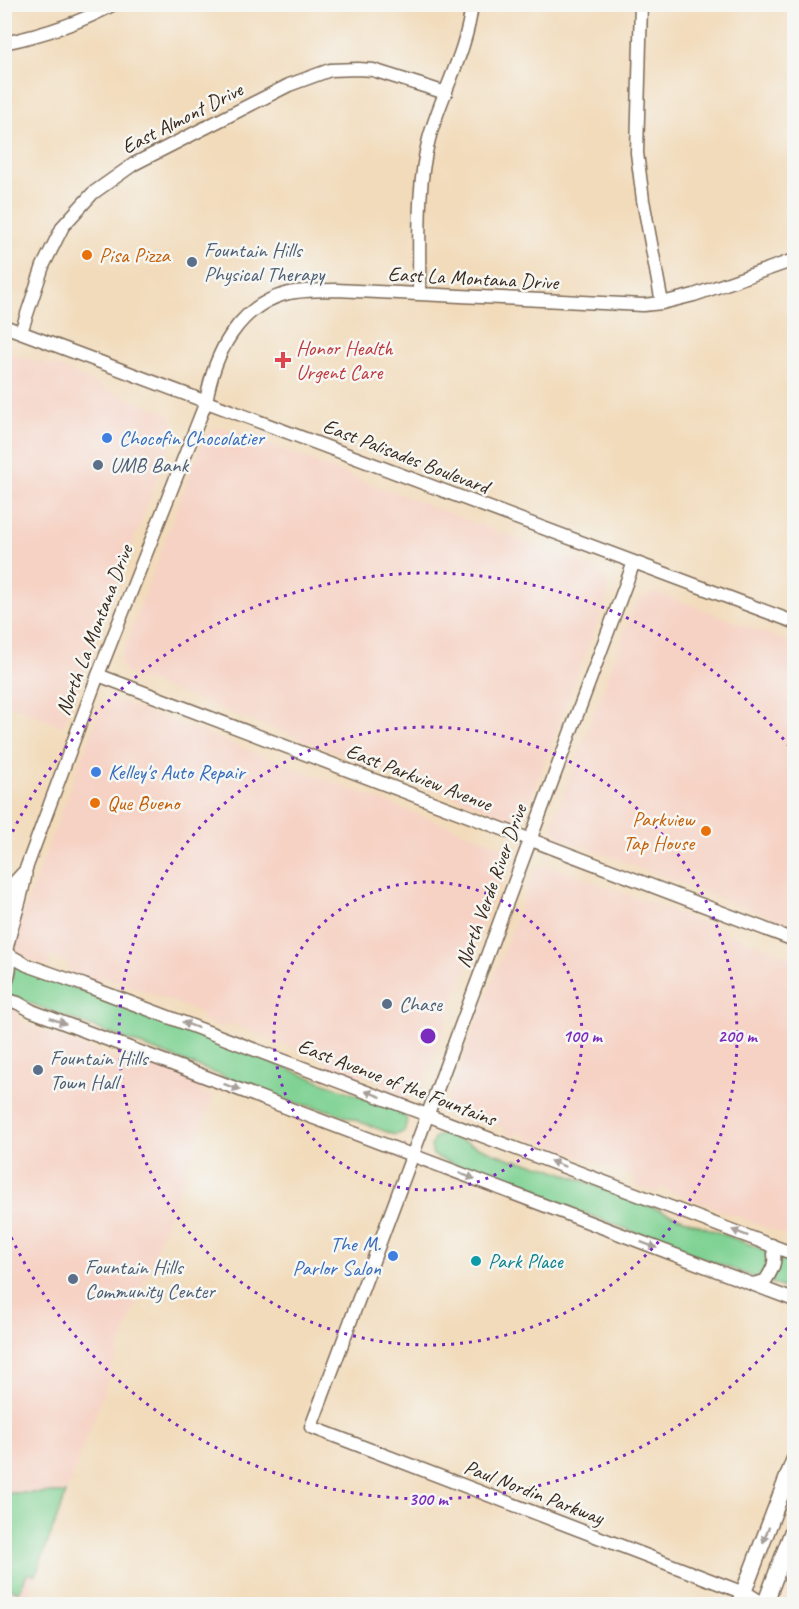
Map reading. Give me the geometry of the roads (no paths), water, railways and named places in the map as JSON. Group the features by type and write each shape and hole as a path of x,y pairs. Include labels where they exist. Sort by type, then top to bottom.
{"main road":[{"name":"North La Montana Drive","path":"4,904 12,887 24,874"},
{"name":"North La Montana Drive","path":"4,983 8,976 6,951 9,931 21,897 24,874"},
{"path":"754,1605 755,1600 741,1599 795,1460"},
{"path":"765,1605 795,1527"}],"street":[{"path":"4,43 36,36 90,17 114,4"},
{"path":"419,294 422,169 430,136 470,25 472,4"},
{"path":"641,4 638,153 643,200 662,303"},
{"name":"East Almont Drive","path":"21,332 43,266 63,226 93,193 134,164 289,85 330,70 373,70 446,93"},
{"name":"East La Montana Drive","path":"206,402 210,377 227,340 240,321 267,301 288,293 306,291 419,294 589,303 662,303 694,295 795,260"},
{"name":"East Palisades Boulevard","path":"4,326 795,622"},
{"name":"North La Montana Drive","path":"24,874 98,675 206,402"},
{"name":"North Verde River Drive","path":"311,1427 634,562"},
{"name":"East Parkview Avenue","path":"98,675 795,940"},
{"name":"East Avenue of the Fountains","path":"6,951 27,965 795,1254"},
{"path":"4,999 795,1300"},
{"path":"752,1284 765,1281 772,1271 776,1261 772,1245"},
{"name":"Paul Nordin Parkway","path":"311,1427 741,1599"}],"place":[{"name":"Pisa Pizza","path":"87,255"},
{"name":"Fountain Hills Physical Therapy","path":"192,262"},
{"name":"Honor Health Urgent Care","path":"283,360"},
{"name":"Chocofin Chocolatier","path":"107,438"},
{"name":"UMB Bank","path":"98,465"},
{"name":"Kelley's Auto Repair","path":"96,772"},
{"name":"Que Bueno","path":"95,803"},
{"name":"Parkview Tap House","path":"706,831"},
{"name":"Chase","path":"387,1004"},
{"name":"Fountain Hills Town Hall","path":"38,1070"},
{"name":"The M. Parlor Salon","path":"393,1256"},
{"name":"Park Place","path":"476,1261"},
{"name":"Fountain Hills Community Center","path":"73,1279"}]}
